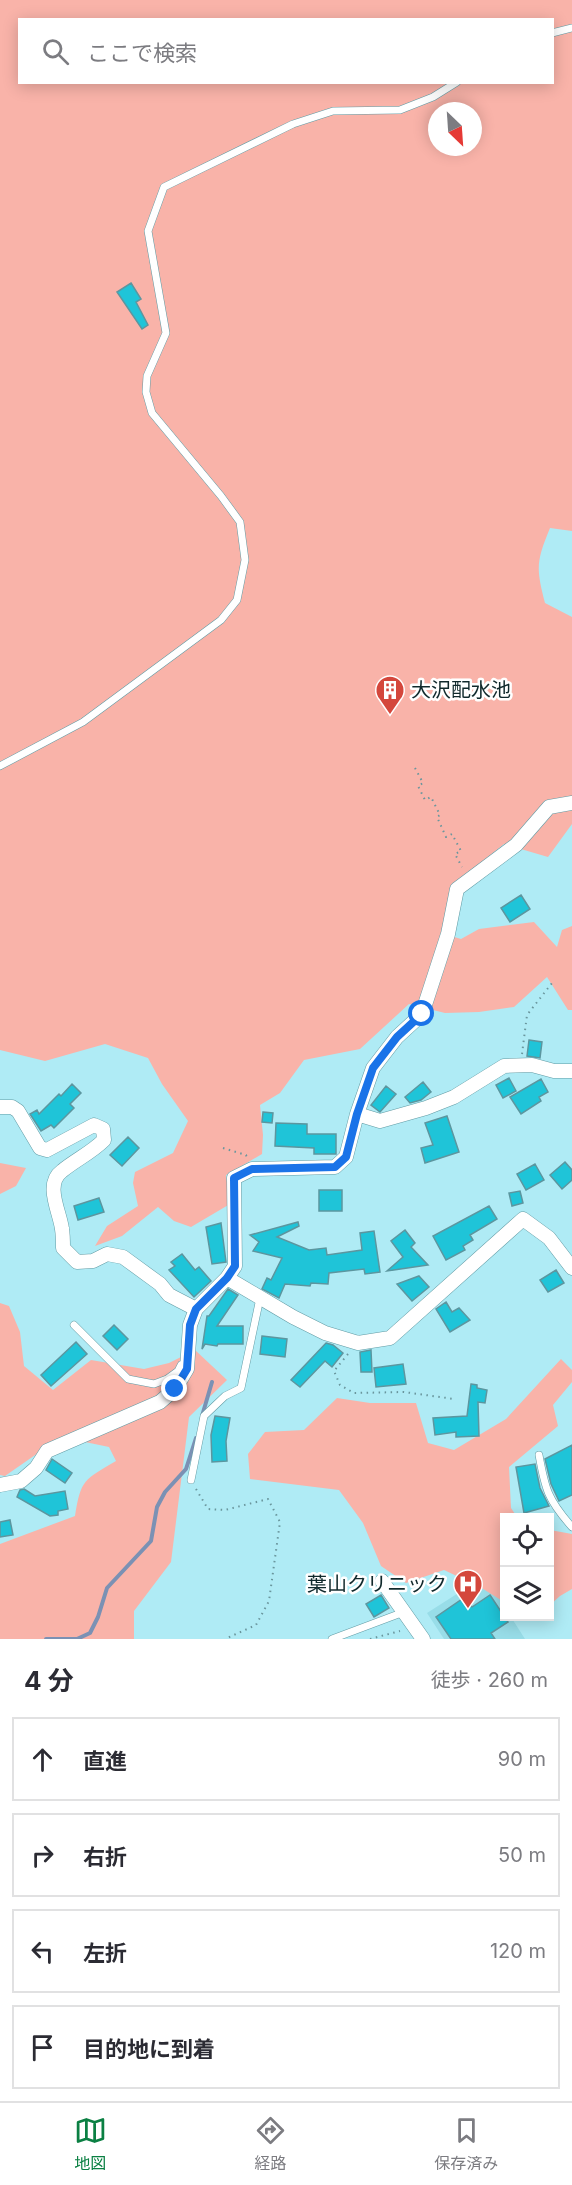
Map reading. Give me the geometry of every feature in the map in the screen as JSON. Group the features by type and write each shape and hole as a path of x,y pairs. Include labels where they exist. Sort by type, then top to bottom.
{"street":[{"path":"0,1485 21,1481 36,1468 47,1451 160,1402 175,1389 187,1369 190,1325 196,1309 227,1278 235,1266 234,1178 252,1169 335,1167 346,1157 357,1114 373,1068 397,1037 422,1014 448,934 457,889 516,845 549,807 572,802"},
{"path":"357,1114 380,1121 426,1108 454,1097 504,1066 532,1065 554,1071 572,1071"},
{"path":"0,1107 12,1107 18,1111 40,1148 47,1150 94,1125 103,1129 104,1140 60,1172 54,1181 63,1248 77,1262 93,1261 107,1254 123,1257 160,1284 169,1295 196,1309"},
{"path":"227,1278 325,1333 358,1343 390,1338 523,1218 549,1238 572,1268"},
{"path":"382,1581 423,1639"}],"lane":[{"path":"554,32 572,28"},
{"path":"0,766 83,722 221,620 237,600 245,560 240,522 152,413 146,392 147,376 166,333 148,231 164,187 293,124 333,111 400,111 434,97 454,84"},
{"path":"191,1480 204,1416 225,1396 241,1388 260,1298"},
{"path":"74,1324 128,1378 154,1384 178,1371 189,1348"},
{"path":"538,1455 545,1489 554,1507 572,1527"},
{"path":"332,1639 404,1612"}],"path":[{"path":"415,768 423,783 418,786 425,800 431,797 440,815 437,817 446,837 452,834 461,851 455,854 470,880"},
{"path":"521,1065 527,1015 552,983"},
{"path":"223,1148 246,1155 252,1169"},
{"path":"358,1343 334,1371 340,1385 354,1393 404,1392 454,1399"},
{"path":"191,1480 208,1509 225,1510 268,1499 280,1522 269,1601 256,1625 225,1639"},
{"path":"370,1639 414,1627"}],"shaded area":[{"path":"0,0 572,0 572,531 550,528 540,557 539,573 545,603 572,617 572,824 548,857 504,844 455,884 441,933 461,939 479,929 534,922 557,947 562,930 572,926 572,1010 568,1010 547,977 514,1007 479,1012 445,1013 409,1004 360,1049 304,1060 280,1093 260,1105 262,1154 226,1175 230,1204 191,1227 174,1221 158,1207 122,1236 95,1246 107,1226 138,1206 133,1183 135,1172 173,1153 188,1121 162,1084 148,1058 105,1044 45,1061 0,1050"},
{"path":"0,1163 26,1168 16,1186 0,1194"},
{"path":"0,1303 9,1306 20,1332 24,1366 53,1390 91,1360 144,1369 169,1363 195,1350 227,1380 189,1417 171,1562 134,1611 134,1639 0,1639 0,1544 75,1516 82,1487 97,1472 116,1461 109,1447 61,1437 5,1476 0,1475"},
{"path":"561,1359 572,1370 572,1382 553,1405 558,1426 509,1467 511,1508 514,1513 500,1513 500,1600 444,1570 406,1583 381,1566 363,1523 339,1490 250,1479 248,1454 265,1432 304,1430 337,1398 370,1403 416,1403 428,1443 454,1450 506,1419"},
{"path":"554,1531 572,1534 572,1589 554,1601"},
{"name":"葉山クリニック","path":"485,1576 500,1600 500,1621 514,1621 525,1639 444,1639 427,1613"}],"building":[{"path":"131,283 141,299 136,302 148,325 142,329 117,292"},
{"path":"521,895 530,909 510,922 501,908"},
{"path":"529,1040 542,1042 540,1058 527,1056"},
{"path":"509,1078 516,1091 503,1098 496,1085"},
{"path":"541,1079 548,1092 539,1097 541,1101 521,1114 510,1097"},
{"path":"423,1082 431,1092 421,1100 410,1103 405,1097"},
{"path":"72,1084 81,1093 70,1104 74,1108 54,1128 51,1125 41,1131 30,1114 37,1110 39,1114"},
{"path":"386,1086 396,1094 380,1112 371,1105"},
{"path":"263,1112 273,1113 272,1123 262,1122"},
{"path":"447,1116 459,1152 425,1163 421,1148 433,1145 425,1123"},
{"path":"276,1123 307,1124 307,1134 336,1134 336,1154 314,1154 314,1148 275,1146"},
{"path":"128,1137 139,1148 122,1166 110,1155"},
{"path":"565,1162 572,1170 572,1180 562,1189 550,1175"},
{"path":"535,1164 544,1180 526,1190 517,1174"},
{"path":"319,1190 342,1190 342,1211 319,1211"},
{"path":"520,1191 523,1203 512,1206 509,1193"},
{"path":"99,1198 104,1212 78,1220 74,1206"},
{"path":"489,1206 497,1219 470,1235 473,1240 463,1246 465,1250 446,1260 433,1236"},
{"path":"298,1222 299,1226 277,1237 309,1250 326,1248 327,1255 362,1250 360,1233 374,1231 380,1272 365,1274 364,1269 329,1273 328,1284 311,1283 310,1286 285,1284 279,1298 262,1289 267,1278 271,1280 282,1258 253,1251 259,1242 250,1235"},
{"path":"221,1223 226,1262 212,1264 206,1227"},
{"path":"405,1230 415,1243 411,1247 428,1265 387,1271 403,1257 391,1241"},
{"path":"182,1254 195,1270 199,1267 211,1281 194,1297 169,1270 175,1266 171,1262"},
{"path":"556,1270 564,1283 548,1292 540,1280"},
{"path":"419,1276 429,1287 412,1301 397,1284"},
{"path":"228,1289 238,1295 217,1326 243,1326 243,1344 218,1344 217,1346 205,1344 202,1349 207,1316"},
{"path":"446,1302 452,1312 459,1308 470,1320 450,1332 436,1309"},
{"path":"114,1325 128,1339 117,1350 103,1336"},
{"path":"262,1336 287,1339 285,1357 260,1354"},
{"path":"76,1342 87,1354 51,1386 41,1375"},
{"path":"326,1343 333,1345 343,1353 332,1367 325,1361 300,1387 291,1380"},
{"path":"371,1350 372,1372 361,1372 360,1352"},
{"path":"403,1364 406,1384 376,1387 374,1368"},
{"path":"471,1384 487,1390 485,1403 478,1402 479,1436 456,1437 456,1432 435,1435 433,1418 467,1416"},
{"path":"215,1416 230,1418 226,1441 227,1461 212,1462 211,1435"},
{"path":"572,1445 572,1495 559,1501 551,1484 545,1459"},
{"path":"52,1459 72,1473 65,1483 46,1470"},
{"path":"535,1464 540,1488 549,1506 524,1513 516,1467"},
{"path":"24,1489 35,1496 65,1491 68,1509 58,1511 58,1515 50,1516 17,1497 20,1490"},
{"path":"10,1520 13,1535 0,1537 0,1522"},
{"path":"381,1595 389,1608 374,1617 366,1604"},
{"path":"490,1595 500,1610 500,1621 508,1622 491,1633 495,1639 451,1639 436,1617 465,1597 472,1607"}],"waterway":[{"path":"202,1416 212,1382"},
{"path":"46,1639 77,1639 90,1633 98,1617 107,1588 151,1541 157,1507 165,1492 186,1469 196,1438"}],"place":[{"name":"大沢配水池","path":"390,716"},
{"name":"葉山クリニック","path":"468,1610"}],"route":[{"path":"175,1389 187,1369 190,1325 196,1309 227,1278 235,1266 234,1178 252,1169 335,1167 346,1157 357,1114 373,1068 397,1037 422,1014"}]}
